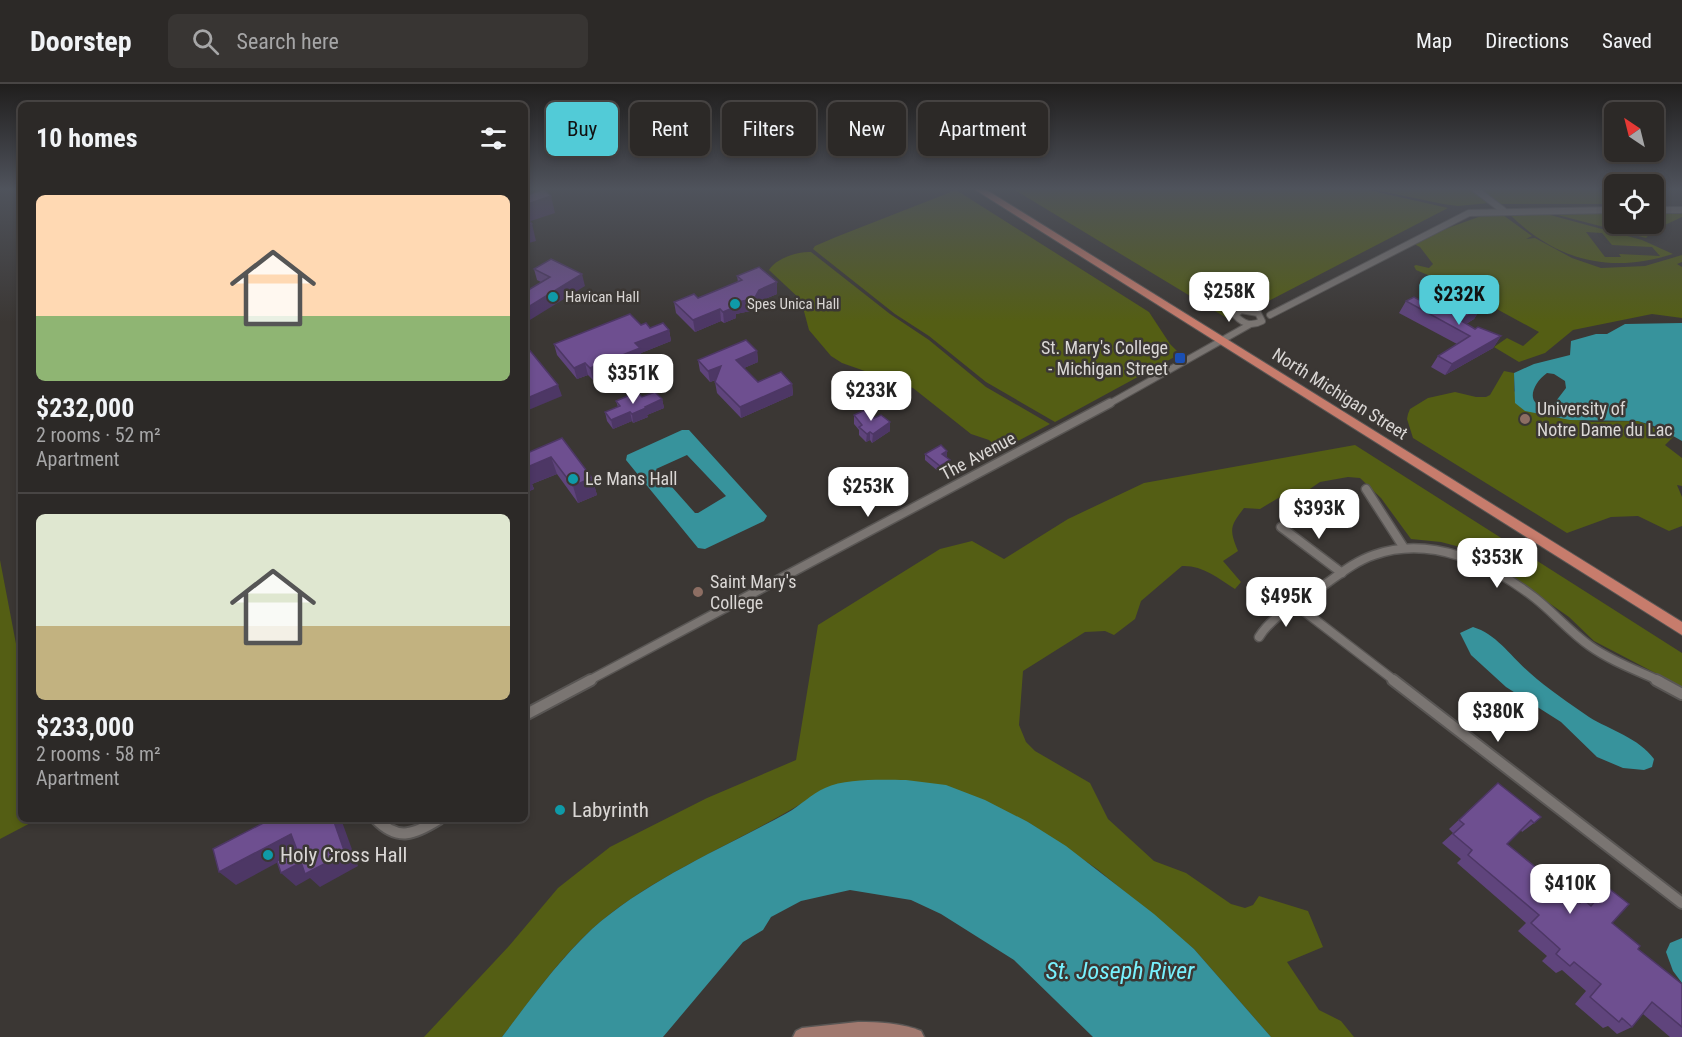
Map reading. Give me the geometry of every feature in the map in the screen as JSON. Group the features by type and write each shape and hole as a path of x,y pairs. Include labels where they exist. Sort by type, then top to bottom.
{"main road":[{"name":"North Michigan Street","path":"1050,233 1682,629"}],"street":[{"name":"The Avenue","path":"528,713 1249,325 1257,324 1262,318 1279,312 1428,233"},
{"path":"1249,325 1238,320 1236,313 1250,310 1262,318"},
{"path":"1366,489 1404,548"},
{"path":"1281,527 1342,573"},
{"path":"1259,637 1267,626 1296,605 1373,555 1404,548 1442,551 1486,566 1534,597 1577,635 1610,658 1682,694"},
{"path":"1296,605 1682,903"},
{"path":"378,822 385,830 396,835 410,834 433,822"},
{"path":"802,1037 848,1029 874,1030 915,1037"}],"green space":[{"path":"845,233 1025,233 1149,312 1170,344 1180,354 1055,422 986,382 813,249"},
{"path":"1087,233 1399,233 1257,307 1236,307 1228,314 1230,320"},
{"path":"1434,233 1529,233 1532,236 1526,239 1535,238 1572,258 1601,268 1645,266 1682,255 1682,262 1677,264 1682,267 1682,318 1652,314 1573,330 1545,353 1519,362 1494,347 1507,338 1523,346 1539,332 1451,281 1442,281 1416,270 1414,266 1416,265 1429,268 1433,264 1420,247 1414,244"},
{"path":"1532,233 1587,233 1605,257 1621,257 1619,254 1660,256 1652,247 1612,245 1602,233 1620,234 1642,240 1673,254 1628,263 1606,263 1565,253"},
{"path":"1631,234 1649,234 1646,238"},
{"path":"811,252 890,314 929,340 986,387 1050,424 995,453 991,450 996,446 989,440 971,434 913,388 842,363 831,356 809,330 801,300 769,270 776,262 787,256"},
{"path":"1504,371 1514,373 1514,391 1541,415 1592,422 1638,421 1674,436 1665,445 1682,458 1682,486 1677,485 1682,497 1682,526 1669,531 1638,516 1611,517 1567,533 1413,438 1407,419 1410,409 1428,398 1455,392 1486,397 1490,395"},
{"path":"1355,445 1682,653 1682,687 1594,641 1569,617 1475,551 1441,542 1411,539 1381,498 1360,478 1348,477 1320,482 1304,493 1285,494 1260,509 1244,508 1232,528 1238,551 1223,561 1241,582 1235,589 1203,570 1182,566 1141,601 1135,619 1114,635 1105,631 1085,632 1023,671 1019,725 1026,742 1035,751 1090,783 1108,819 1154,861 1186,873 1231,904 1245,908 1253,905 1259,896 1308,911 1323,947 1287,962 1319,1010 1341,1021 1354,1037 1271,1037 1194,949 1097,869 1028,822 826,788 768,823 676,871 618,908 592,929 568,954 502,1037 424,1037 509,946 558,888 610,847 707,798 796,760 818,625 940,549 972,541 1004,559 1068,519 1144,483"},
{"path":"0,560 18,654 18,822 32,822 0,839"}],"water":[{"path":"1682,323 1682,441 1657,427 1638,421 1570,420 1525,411 1515,403 1514,373 1534,364 1570,355 1571,341 1596,334 1607,334 1625,324","holes":["1547,373 1554,374 1565,381 1566,388 1553,405 1537,404 1533,395 1537,384"]},
{"path":"682,430 689,430 767,516 764,521 705,549 698,548 626,460 627,455","holes":["687,455 726,496 695,513 656,469"]},
{"path":"1473,627 1490,635 1530,673 1566,701 1589,717 1640,745 1654,759 1652,767 1644,770 1623,768 1597,757 1561,722 1506,687 1471,655 1460,633"},
{"name":"St. Joseph River","path":"906,780 946,785 985,800 1028,822 1066,846 1154,914 1194,949 1271,1037 1093,1037 1014,960 941,914 911,900 850,890 801,901 771,917 763,930 743,942 663,1037 502,1037 545,981 580,941 614,911 637,895 686,866 787,813 825,788 854,781"},
{"path":"1682,938 1682,983 1673,971 1666,952 1670,943"}],"building":[{"path":"551,259 582,274 528,307 528,290 550,277 534,269"},
{"path":"759,267 777,282 759,290 754,299 731,303 735,307 723,312 720,309 693,320 674,302 694,294 698,298 742,280 737,276"},
{"path":"1457,295 1473,299 1481,308 1460,320 1475,329 1478,327 1501,336 1452,364 1438,356 1470,336 1406,301 1414,297 1440,311 1451,304 1448,300"},
{"path":"630,314 641,325 646,323 650,328 663,323 669,330 635,343 640,348 590,368 585,363 574,368 554,344"},
{"path":"746,340 757,351 736,360 758,382 781,372 792,384 740,407 715,382 721,366 708,371 698,360"},
{"path":"528,348 558,385 528,398"},
{"path":"637,392 642,397 655,392 662,399 632,414 630,412 611,420 605,412 620,406 616,401"},
{"path":"865,410 874,418 881,415 890,422 873,434 870,432 867,434 859,427 862,425 854,415"},
{"path":"562,438 592,478 573,486 551,457 528,467 528,453"},
{"path":"941,445 947,451 942,454 950,460 940,466 925,454"},
{"path":"1498,783 1541,817 1534,823 1531,820 1507,844 1580,903 1583,899 1591,906 1607,887 1629,904 1612,923 1640,946 1638,949 1682,984 1682,1027 1652,1002 1632,1027 1622,1018 1619,1022 1590,997 1601,984 1574,962 1570,966 1556,954 1560,949 1531,923 1539,915 1468,855 1472,850 1453,834 1464,824 1459,820"},
{"path":"265,822 334,822 345,853 305,874 301,862 281,873 277,861 297,850 291,834 219,872 213,849"}],"place":[{"name":"Havican Hall","path":"553,297"},
{"name":"Spes Unica Hall","path":"735,304"},
{"name":"St. Mary's College - Michigan Street","path":"1180,358"},
{"name":"University of Notre Dame du Lac","path":"1525,419"},
{"name":"Le Mans Hall","path":"573,479"},
{"name":"Saint Mary's College","path":"698,592"},
{"name":"Labyrinth","path":"560,810"},
{"name":"Holy Cross Hall","path":"268,855"}]}
